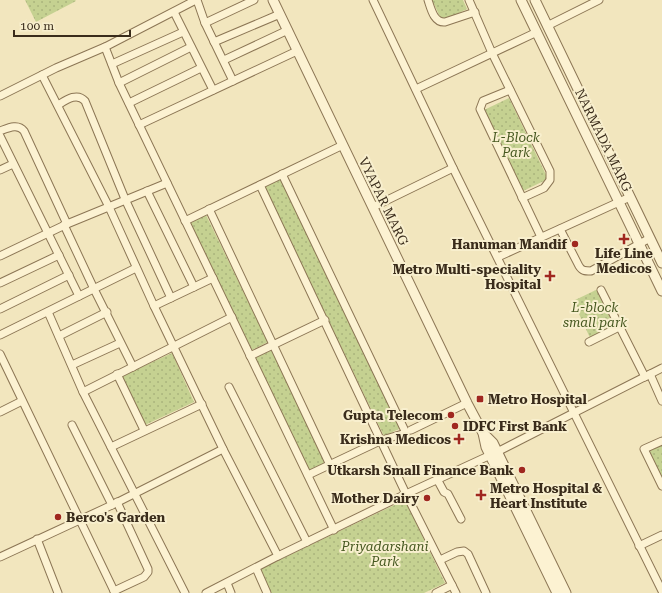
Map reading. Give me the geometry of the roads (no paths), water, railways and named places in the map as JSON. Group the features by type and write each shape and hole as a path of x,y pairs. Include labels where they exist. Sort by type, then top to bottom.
{"street":[{"path":"0,96 42,75 105,47 197,0 205,23 233,81"},
{"path":"205,23 254,0"},
{"name":"VYAPAR MARG","path":"273,0 467,403 483,433 491,439 493,453 557,593"},
{"path":"373,0 453,168 662,591"},
{"path":"428,0 435,17 441,22 475,12"},
{"path":"469,0 492,53 550,171 550,180 544,188 522,198"},
{"name":"NARMADA MARG","path":"521,0 662,291"},
{"name":"NARMADA MARG","path":"534,0 650,238 660,252 662,263"},
{"path":"547,26 600,0"},
{"path":"174,12 213,90"},
{"path":"214,42 280,14"},
{"path":"224,60 288,30"},
{"path":"112,64 183,32"},
{"path":"416,89 537,32"},
{"path":"105,47 119,83 334,530"},
{"path":"119,83 191,47"},
{"path":"139,125 297,51"},
{"path":"129,103 202,68"},
{"path":"42,75 109,207 136,268 223,449 278,556"},
{"path":"510,90 483,101 480,109 541,237"},
{"path":"58,105 76,96 81,97 85,101 125,199 171,298"},
{"path":"0,131 18,126 22,127 94,288 133,367"},
{"path":"0,136 79,296"},
{"path":"185,221 343,145"},
{"path":"0,170 13,164"},
{"path":"373,207 453,168"},
{"path":"282,174 406,433 382,440 308,475"},
{"path":"0,256 65,224 167,183"},
{"path":"260,185 382,440 406,494 456,593"},
{"path":"147,191 194,287"},
{"path":"498,257 630,197"},
{"path":"209,209 330,465"},
{"path":"560,229 579,266 582,270 586,271 590,271 650,238"},
{"path":"646,258 660,252"},
{"path":"0,283 59,255"},
{"path":"0,335 136,268"},
{"path":"0,308 68,275"},
{"path":"154,306 213,278"},
{"path":"601,290 662,401"},
{"path":"48,312 83,392 185,593"},
{"path":"59,336 106,312"},
{"path":"83,392 232,317"},
{"path":"250,356 325,320"},
{"path":"589,342 620,327"},
{"path":"72,365 120,343"},
{"path":"0,354 114,592 144,577 148,572 114,503 72,425"},
{"path":"206,593 278,556 493,453 662,368"},
{"path":"117,374 144,430"},
{"path":"229,387 307,542"},
{"path":"0,412 22,401"},
{"path":"411,430 467,403"},
{"path":"111,447 144,430 202,404"},
{"path":"662,440 644,449 662,486"},
{"path":"0,557 80,520 223,449"},
{"name":"VYAPAR MARG","path":"493,453 566,593"},
{"path":"437,479 444,492 448,494 461,519"},
{"path":"639,546 662,536"},
{"path":"38,539 58,593"},
{"path":"440,560 457,552 464,551 468,554 486,593"},
{"path":"256,568 267,593"},
{"path":"227,583 231,593"},
{"path":"436,593 452,585"}],"place":[{"name":"Life Line Medicos","path":"624,239"},
{"name":"Hanuman Mandif","path":"575,244"},
{"name":"Metro Multi-speciality Hospital","path":"550,276"},
{"name":"Metro Hospital","path":"480,399"},
{"name":"Gupta Telecom","path":"451,415"},
{"name":"IDFC First Bank","path":"455,426"},
{"name":"Krishna Medicos","path":"459,439"},
{"name":"Utkarsh Small Finance Bank","path":"522,470"},
{"name":"Metro Hospital & Heart Institute","path":"481,495"},
{"name":"Mother Dairy","path":"427,498"},
{"name":"Berco's Garden","path":"58,517"}],"park label":[{"name":"L-Block Park","path":"516,144"},
{"name":"L-block small park","path":"595,314"},
{"name":"Priyadarshani Park","path":"385,554"}]}
